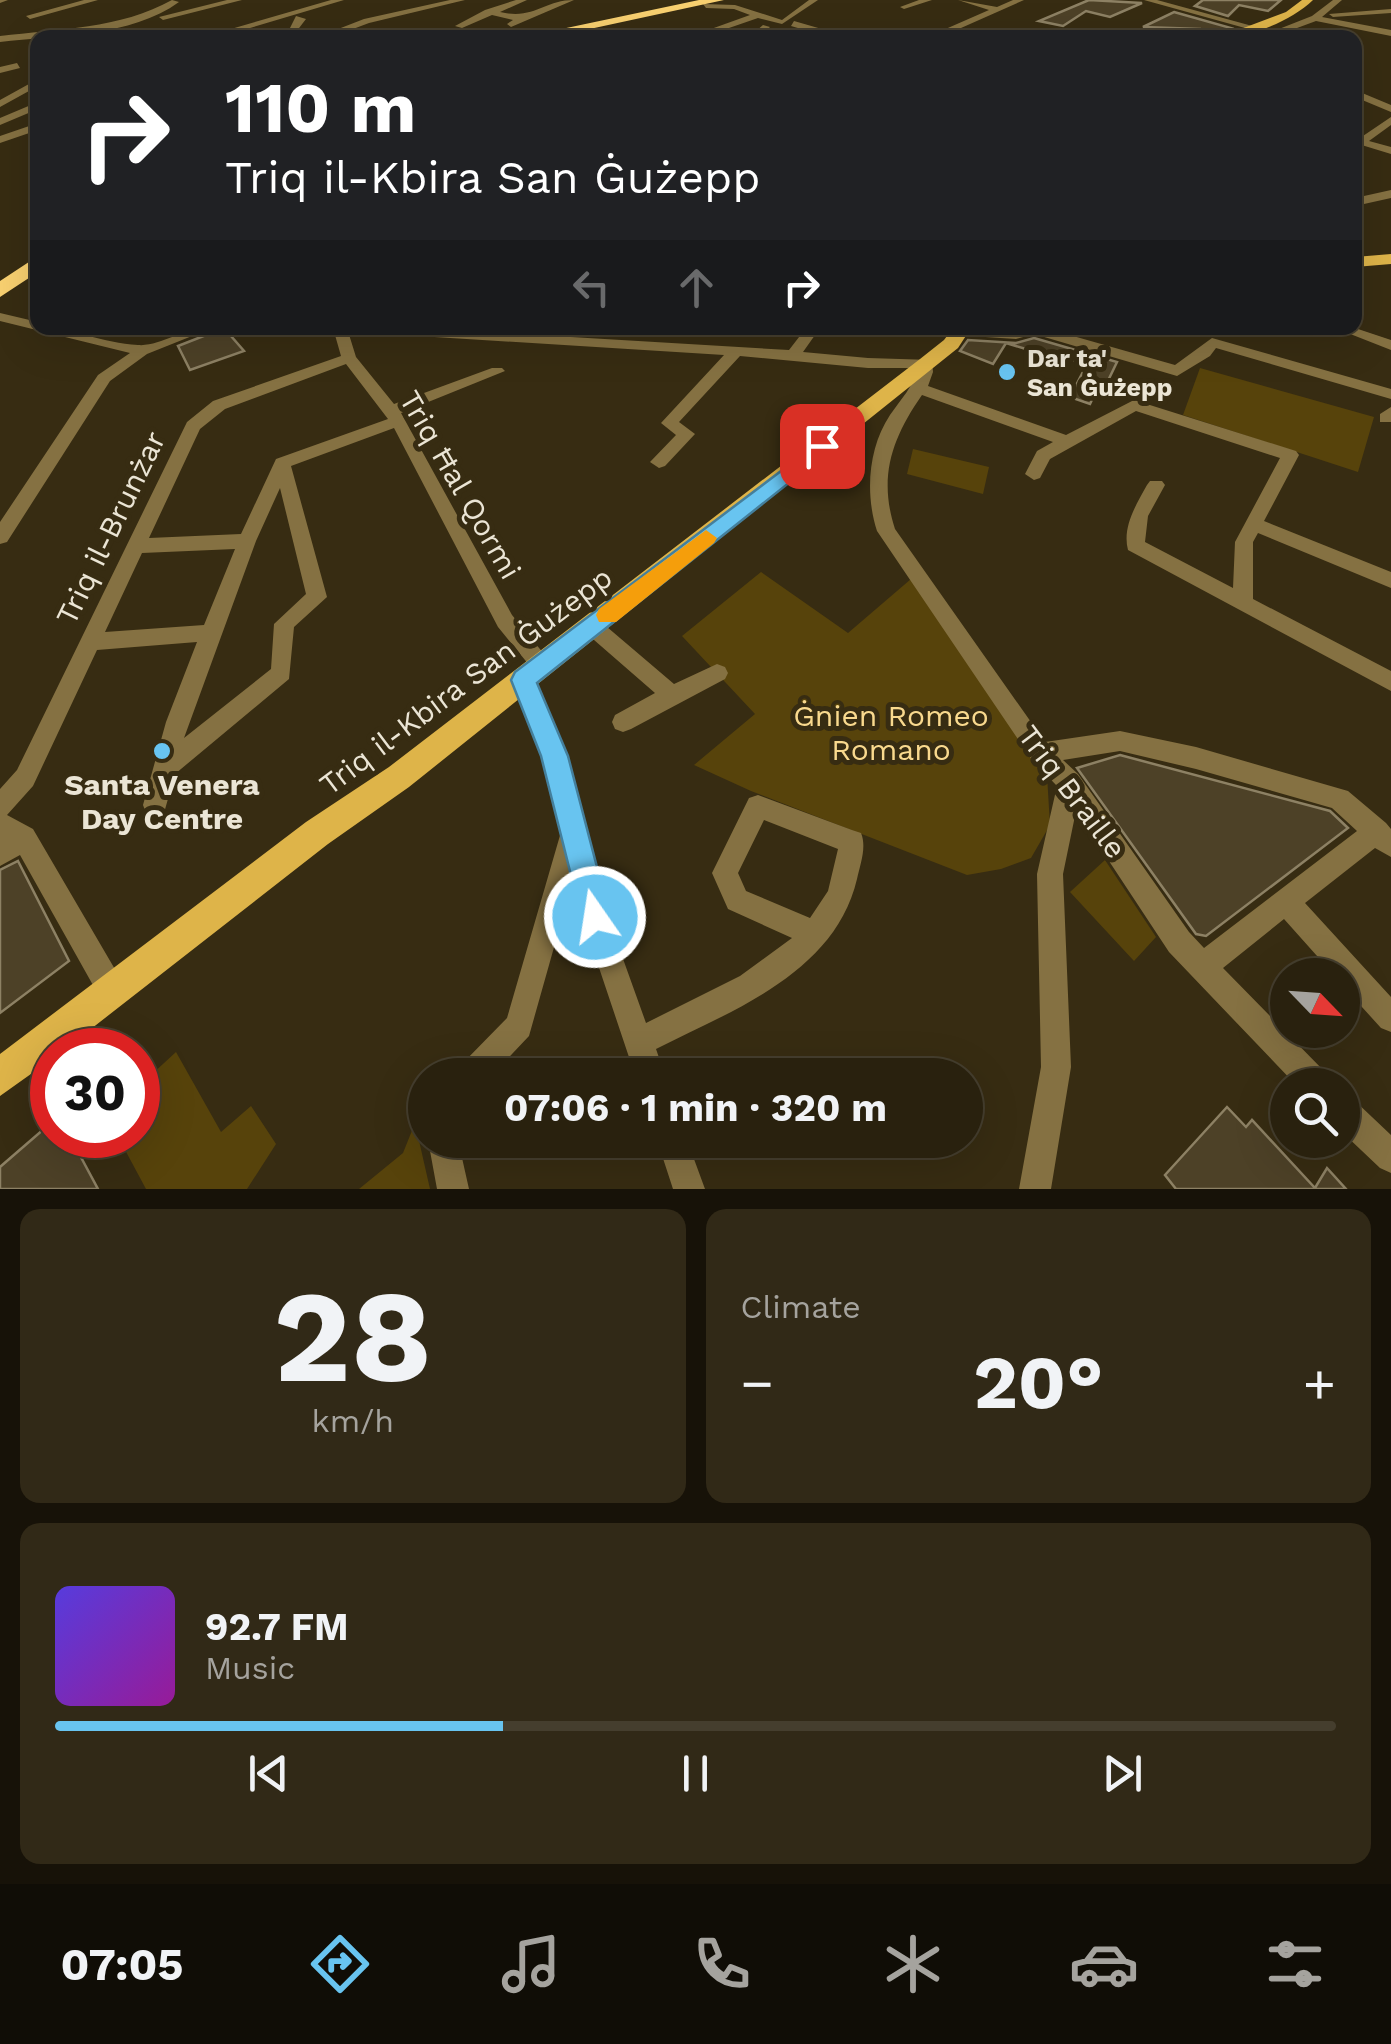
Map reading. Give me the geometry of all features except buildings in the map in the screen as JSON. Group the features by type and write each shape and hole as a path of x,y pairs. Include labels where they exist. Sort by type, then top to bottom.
{"highway":[{"path":"568,30 735,0"},
{"path":"585,30 712,3"},
{"path":"0,281 30,258"},
{"path":"0,291 30,268"}],"main road":[{"path":"1262,30 1308,0"},
{"path":"1263,30 1300,16 1320,0"},
{"path":"1362,262 1391,260"},
{"name":"Triq il-Kbira San Ġużepp","path":"0,1077 923,376 957,335"}],"street":[{"path":"49,30 30,16 94,0"},
{"path":"77,30 117,22 138,23 238,0"},
{"path":"255,30 340,0"},
{"path":"345,30 460,0 522,20"},
{"path":"474,7 496,0"},
{"path":"459,26 523,0"},
{"path":"509,24 570,0"},
{"path":"746,0 747,8 783,25"},
{"path":"783,25 814,0"},
{"path":"904,8 928,0"},
{"path":"962,0 996,9"},
{"path":"947,30 1020,0"},
{"path":"1148,0 1251,30"},
{"path":"1313,18 1338,0"},
{"path":"117,22 174,3 178,13"},
{"path":"712,3 783,25"},
{"path":"245,14 274,8 296,15 302,19 294,30"},
{"path":"1266,30 1313,18 1389,10"},
{"path":"396,14 414,22"},
{"path":"232,30 296,15"},
{"path":"714,30 757,15"},
{"path":"1313,18 1391,36"},
{"path":"740,21 815,30"},
{"path":"129,30 138,23"},
{"path":"0,38 38,25"},
{"path":"92,30 94,25"},
{"path":"203,26 212,30"},
{"path":"951,28 959,30"},
{"path":"0,38 30,36"},
{"path":"1362,39 1391,36"},
{"path":"0,52 30,44"},
{"path":"0,70 17,66"},
{"path":"0,104 30,87"},
{"path":"1362,97 1391,109"},
{"path":"0,120 30,106"},
{"path":"1362,138 1391,120"},
{"path":"0,140 30,129"},
{"path":"1362,142 1386,150"},
{"path":"1362,192 1374,198"},
{"path":"1362,201 1391,194"},
{"path":"3,320 30,325"},
{"path":"73,335 142,351"},
{"path":"0,537 104,378 142,351 186,335"},
{"name":"Triq Ħal Qormi","path":"342,335 349,358 394,416 533,672 595,917 644,1058"},
{"path":"466,335 793,354 868,363 923,376 1066,441"},
{"path":"793,354 808,335"},
{"path":"1054,335 1177,371 1204,354 1212,342 1391,394"},
{"path":"1362,335 1391,345"},
{"path":"659,462 688,434 669,423 737,352"},
{"name":"Triq il-Brunżar","path":"0,806 25,778 193,426 218,405 349,358"},
{"path":"155,806 177,722 246,540 282,463 497,371"},
{"name":"Triq Braille","path":"923,376 891,428 876,494 886,530 1040,753 1070,782 1180,942 1300,1068"},
{"path":"1034,474 1043,455 1134,405 1290,455 1244,542 1243,603"},
{"path":"166,767 281,673 284,624 317,597 282,463"},
{"path":"1156,485 1139,516 1135,545 1391,682"},
{"path":"1256,525 1391,580"},
{"path":"137,546 246,540"},
{"path":"592,627 672,695"},
{"path":"89,642 212,633"},
{"path":"622,722 717,672"},
{"path":"1040,753 1120,741 1196,758 1339,798 1384,838 1286,903 1204,966"},
{"path":"1035,1189 1056,1067 1050,874 1070,782"},
{"path":"638,1042 786,964 813,933 836,901 852,842 758,806 726,873 737,900 813,933"},
{"path":"0,824 24,838 113,992"},
{"path":"487,1058 518,1026 574,829"},
{"path":"0,854 24,838"},
{"path":"1286,903 1391,1018"},
{"path":"1360,1127 1391,1157"},
{"path":"447,1158 453,1189"},
{"path":"678,1158 689,1189"}],"green space":[{"path":"1200,368 1374,417 1358,472 1183,415"},
{"path":"913,449 989,467 983,494 907,474"},
{"name":"Ġnien Romeo Romano","path":"761,572 848,633 911,579 1047,775 1050,825 1031,858 967,875 694,765 755,714 682,636"},
{"path":"1105,860 1156,937 1134,961 1070,892"},
{"path":"176,1052 221,1132 251,1106 276,1144 247,1189 146,1189 129,1158 160,1158 160,1067"},
{"path":"408,1140 408,1158 423,1158 430,1189 359,1189 403,1153"}],"slow traffic":[{"path":"608,615 706,538"}],"place":[{"name":"Dar ta' San Ġużepp","path":"1007,372"},
{"name":"Santa Venera Day Centre","path":"162,751"}],"route":[{"path":"595,917 568,802 524,680 822,446"}]}
